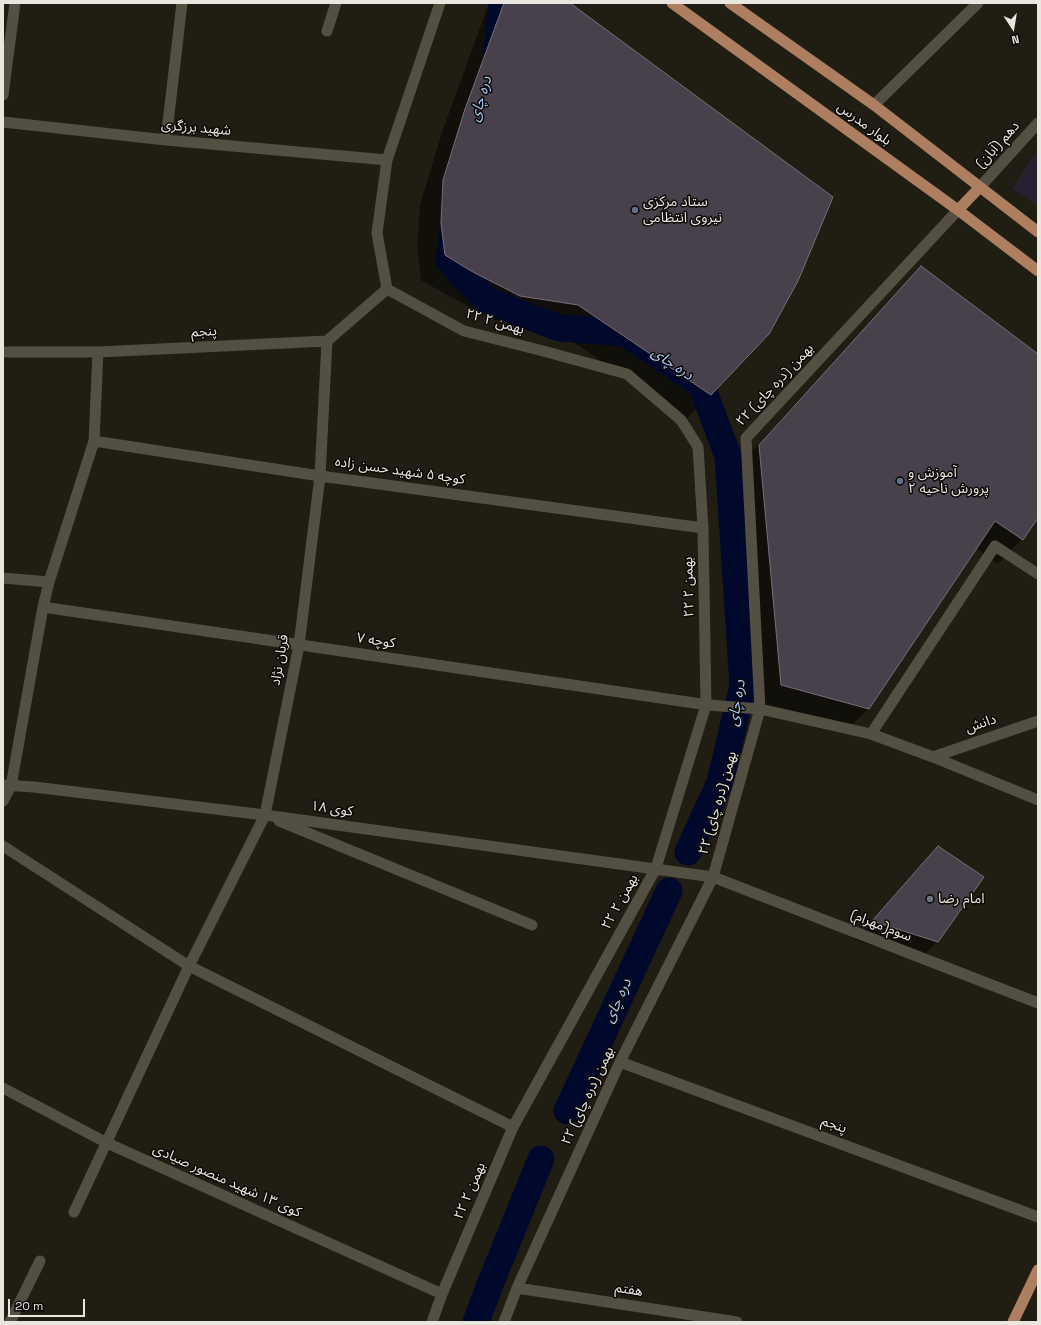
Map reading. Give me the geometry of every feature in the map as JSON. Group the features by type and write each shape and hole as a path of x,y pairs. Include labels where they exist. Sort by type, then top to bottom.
{"main road":[{"name":"بلوار مدرس","path":"672,3 958,210 1038,271"},
{"name":"بلوار مدرس","path":"730,3 874,105 1038,232"},
{"path":"958,210 980,187"},
{"path":"1013,1322 1038,1270"}],"street":[{"path":"3,95 15,3"},
{"path":"166,140 182,3"},
{"path":"328,31 336,3"},
{"path":"327,341 387,289 377,233 387,160 440,3"},
{"path":"874,105 978,3"},
{"name":"شهید برزگری","path":"3,122 166,140 387,160"},
{"name":"دهم (آبان)","path":"980,187 1038,123"},
{"name":"۲۲ بهمن (دره چای)","path":"504,1322 517,1288 620,1062 713,876 760,709 746,438 958,210"},
{"name":"۲۲ بهمن ۲","path":"387,289 464,331 627,374 681,420 698,447 703,528 707,705 656,868 513,1127 442,1294 432,1322"},
{"name":"پنجم","path":"3,352 98,352 327,341"},
{"name":"قربان نژاد","path":"74,1212 189,966 265,815 300,645 320,476 327,341"},
{"path":"3,801 49,582 94,441 98,352"},
{"name":"کوچه ۵ شهید حسن زاده","path":"94,441 320,476 703,528"},
{"path":"871,734 995,546 1038,574"},
{"path":"3,578 49,582"},
{"name":"کوچه ۷","path":"43,607 707,705 760,709 871,734 934,757 1038,800"},
{"name":"دانش","path":"934,757 1038,721"},
{"name":"کوی ۱۸","path":"7,785 265,815 713,876"},
{"path":"265,815 532,925"},
{"path":"3,846 189,966 513,1127"},
{"name":"سوم(مهرام)","path":"713,876 1038,1003"},
{"name":"پنجم","path":"620,1062 1038,1217"},
{"name":"کوی ۱۳ شهید منصور صیادی","path":"3,1088 107,1143 442,1294"},
{"path":"10,1322 40,1261"},
{"name":"هفتم","path":"517,1288 737,1322"}],"shaded area":[{"path":"1038,150 1038,206 1012,188"}],"building":[{"name":"ستاد مرکزی نیروی انتظامی","path":"504,3 570,3 833,197 798,281 769,334 711,395 578,305 520,296 471,271 445,255 441,223 443,180 465,109"},
{"name":"آموزش و پرورش ناحیه ۲","path":"921,266 1038,354 1038,518 1023,540 995,521 869,709 781,685 759,445"},
{"name":"امام رضا","path":"938,846 984,877 938,942 872,921"}],"waterway":[{"name":"دره چای","path":"496,48 502,3"},
{"name":"دره چای","path":"455,221 449,260 486,300 559,328 625,333 701,384 728,456 743,685 720,782 688,852"},
{"name":"دره چای","path":"567,1111 669,891"},
{"name":"دره چای","path":"476,1322 541,1159"}],"place":[{"name":"ستاد مرکزی نیروی انتظامی","path":"635,210"},
{"name":"آموزش و پرورش ناحیه ۲","path":"900,481"},
{"name":"امام رضا","path":"930,899"}]}
